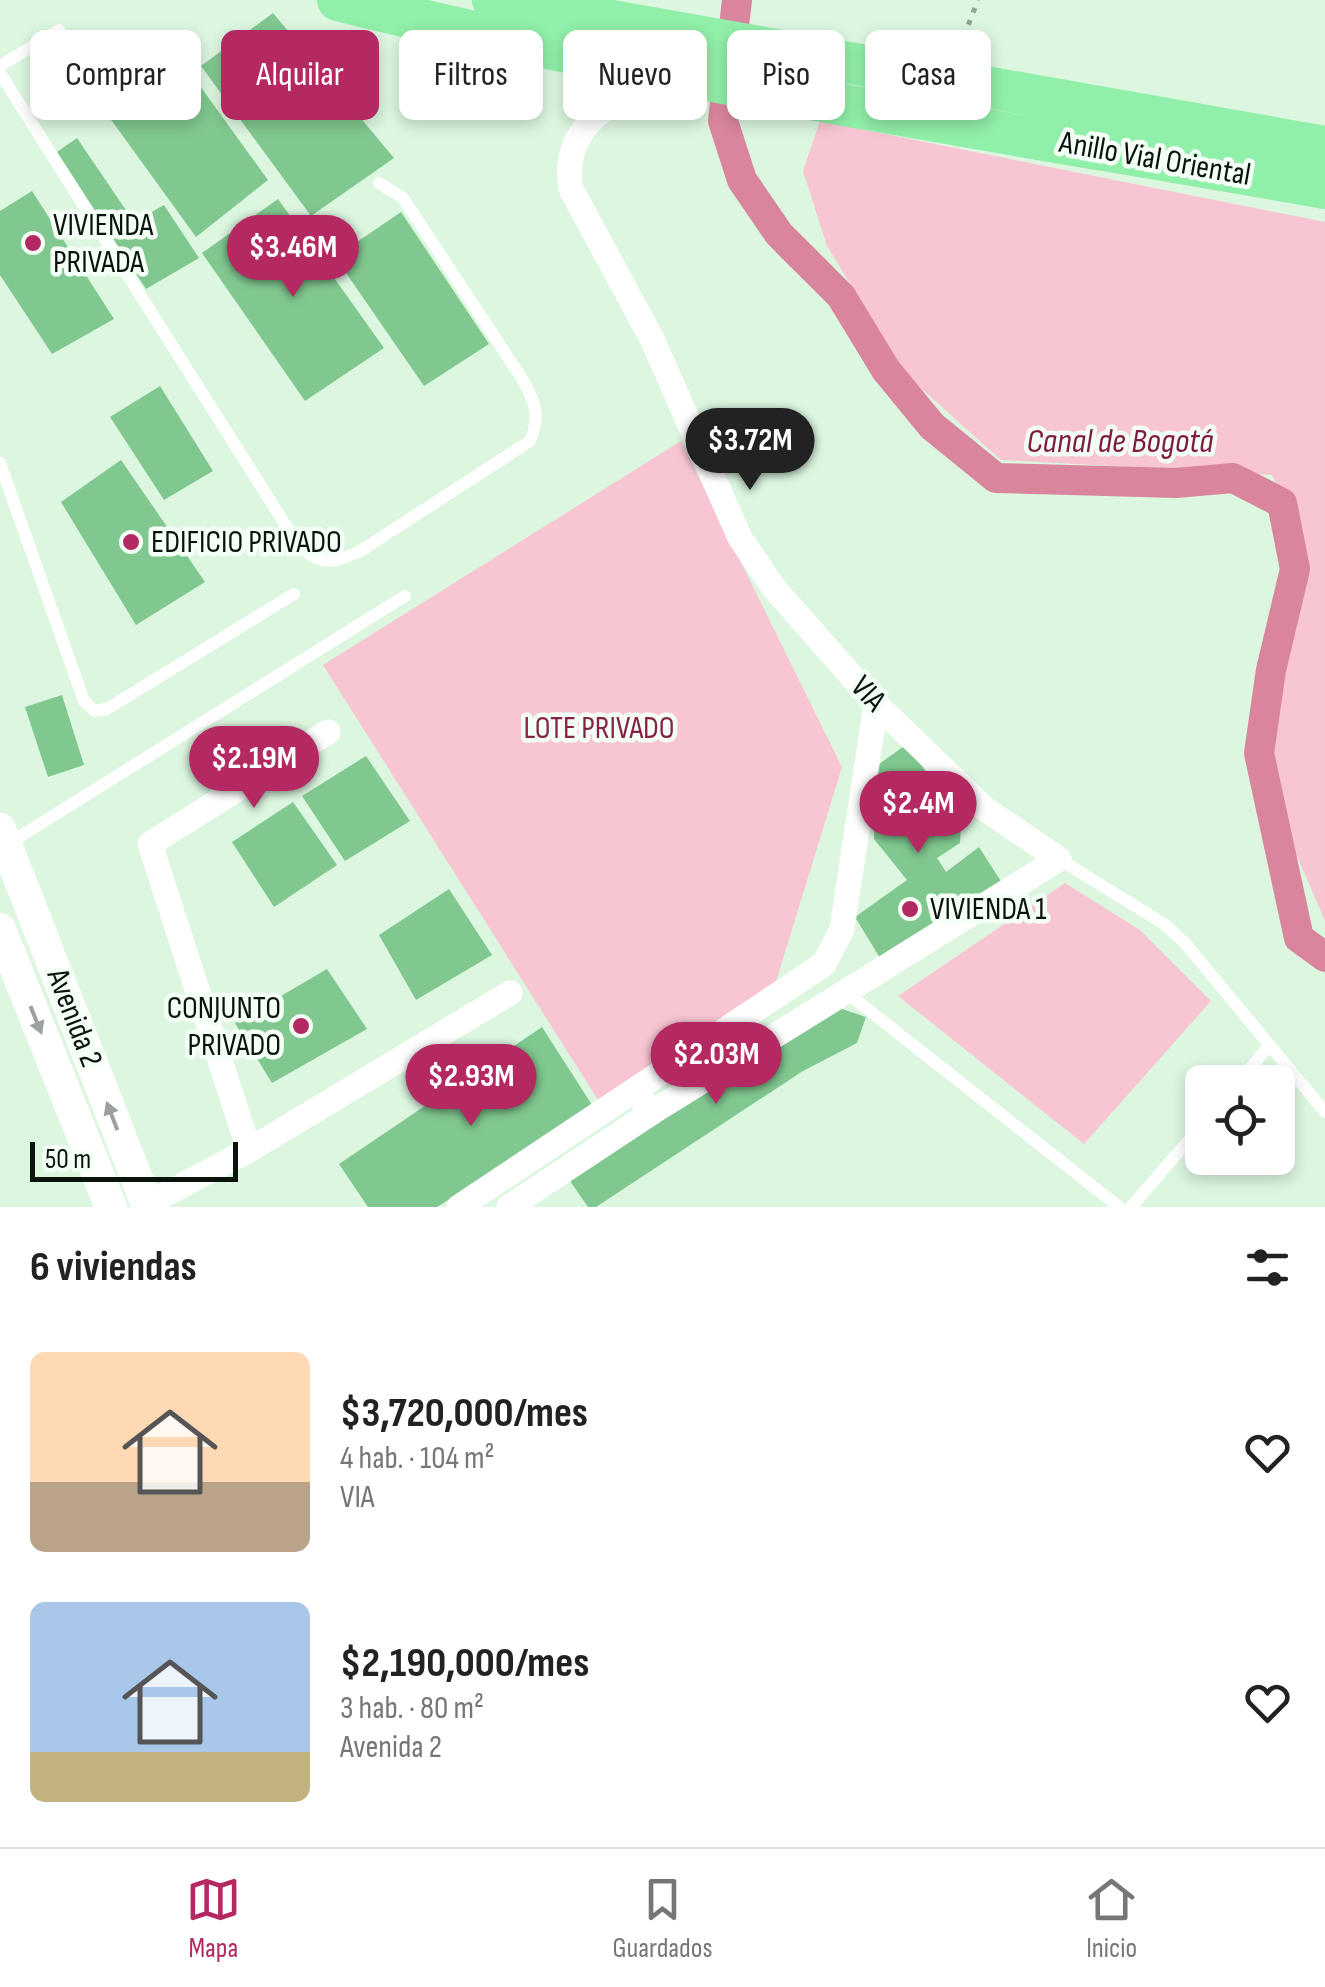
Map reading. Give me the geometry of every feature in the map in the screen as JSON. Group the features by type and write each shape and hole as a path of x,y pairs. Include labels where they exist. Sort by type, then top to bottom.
{"highway":[{"name":"Anillo Vial Oriental","path":"338,0 456,30 563,45"},
{"name":"Anillo Vial Oriental","path":"493,0 582,30"},
{"name":"Anillo Vial Oriental","path":"845,85 1325,188"},
{"name":"Anillo Vial Oriental","path":"991,91 1325,147"}],"street":[{"name":"VIA","path":"589,120 568,157 571,189 652,339 740,538 774,588 876,704 985,809 1058,860"},
{"path":"509,1207 824,964 834,948 853,864 876,704"},
{"path":"250,1150 150,844 328,732"},
{"name":"Avenida 2","path":"3,837 147,1206"},
{"path":"459,1207 847,994 1058,860"},
{"name":"Avenida 2","path":"0,930 111,1207"},
{"path":"147,1206 250,1150 510,993"}],"lane":[{"path":"30,49 0,70 295,540 307,555 321,562 338,562 362,550 530,441 538,422 534,399 522,377 404,198 380,183"},
{"path":"0,463 84,702 95,711 108,709 294,594"},
{"path":"3,837 405,596"},
{"path":"1058,860 1164,924 1184,942 1325,1112"},
{"path":"847,994 1119,1207"},
{"path":"1254,1065 1268,1047"},
{"path":"1131,1207 1185,1145"}],"path":[{"path":"966,30 978,0"}],"green space":[{"path":"820,121 1325,222 1325,921 1264,779 1302,538 1272,475 1001,460 905,374 827,246 803,171"},
{"name":"LOTE PRIVADO","path":"681,441 842,767 774,988 598,1100 323,665"},
{"path":"1065,883 1140,930 1211,1001 1084,1144 898,996"}],"building":[{"path":"273,13 287,30 250,30"},
{"path":"221,51 221,93 201,66"},
{"path":"201,87 268,180 196,237 111,120 201,120"},
{"path":"241,120 362,120 394,158 311,216"},
{"name":"VIVIENDA PRIVADA","path":"77,138 134,222 164,205 199,258 146,289 57,152"},
{"name":"VIVIENDA PRIVADA","path":"32,191 114,319 52,354 0,275 0,211"},
{"path":"278,199 384,348 305,401 202,253"},
{"path":"401,212 489,344 424,386 335,257"},
{"path":"160,386 213,471 164,500 110,417"},
{"name":"EDIFICIO PRIVADO","path":"121,460 205,582 136,625 61,502"},
{"path":"62,695 84,765 48,777 25,707"},
{"path":"907,744 961,824 960,843 937,858 946,872 979,847 1002,883 880,958 855,917 907,880 874,839 875,767"},
{"path":"366,756 410,821 345,861 302,796"},
{"path":"293,802 337,865 274,907 232,842"},
{"path":"449,889 492,955 416,1000 379,935"},
{"name":"CONJUNTO PRIVADO","path":"327,969 367,1029 272,1083 235,1023"},
{"path":"839,1008 866,1017 857,1043 803,1071 596,1207 588,1207 568,1178"},
{"path":"542,1027 594,1108 437,1207 368,1207 339,1164"}],"waterway":[{"name":"Canal de Bogotá","path":"737,0 723,121 742,180 779,234 841,296 886,370 932,426 996,478 1176,483 1233,478 1282,503 1295,569 1271,670 1259,753 1299,938 1325,957"}],"place":[{"name":"VIVIENDA PRIVADA","path":"33,243"},
{"name":"EDIFICIO PRIVADO","path":"131,542"},
{"name":"VIVIENDA 1","path":"910,909"},
{"name":"CONJUNTO PRIVADO","path":"301,1026"}]}
